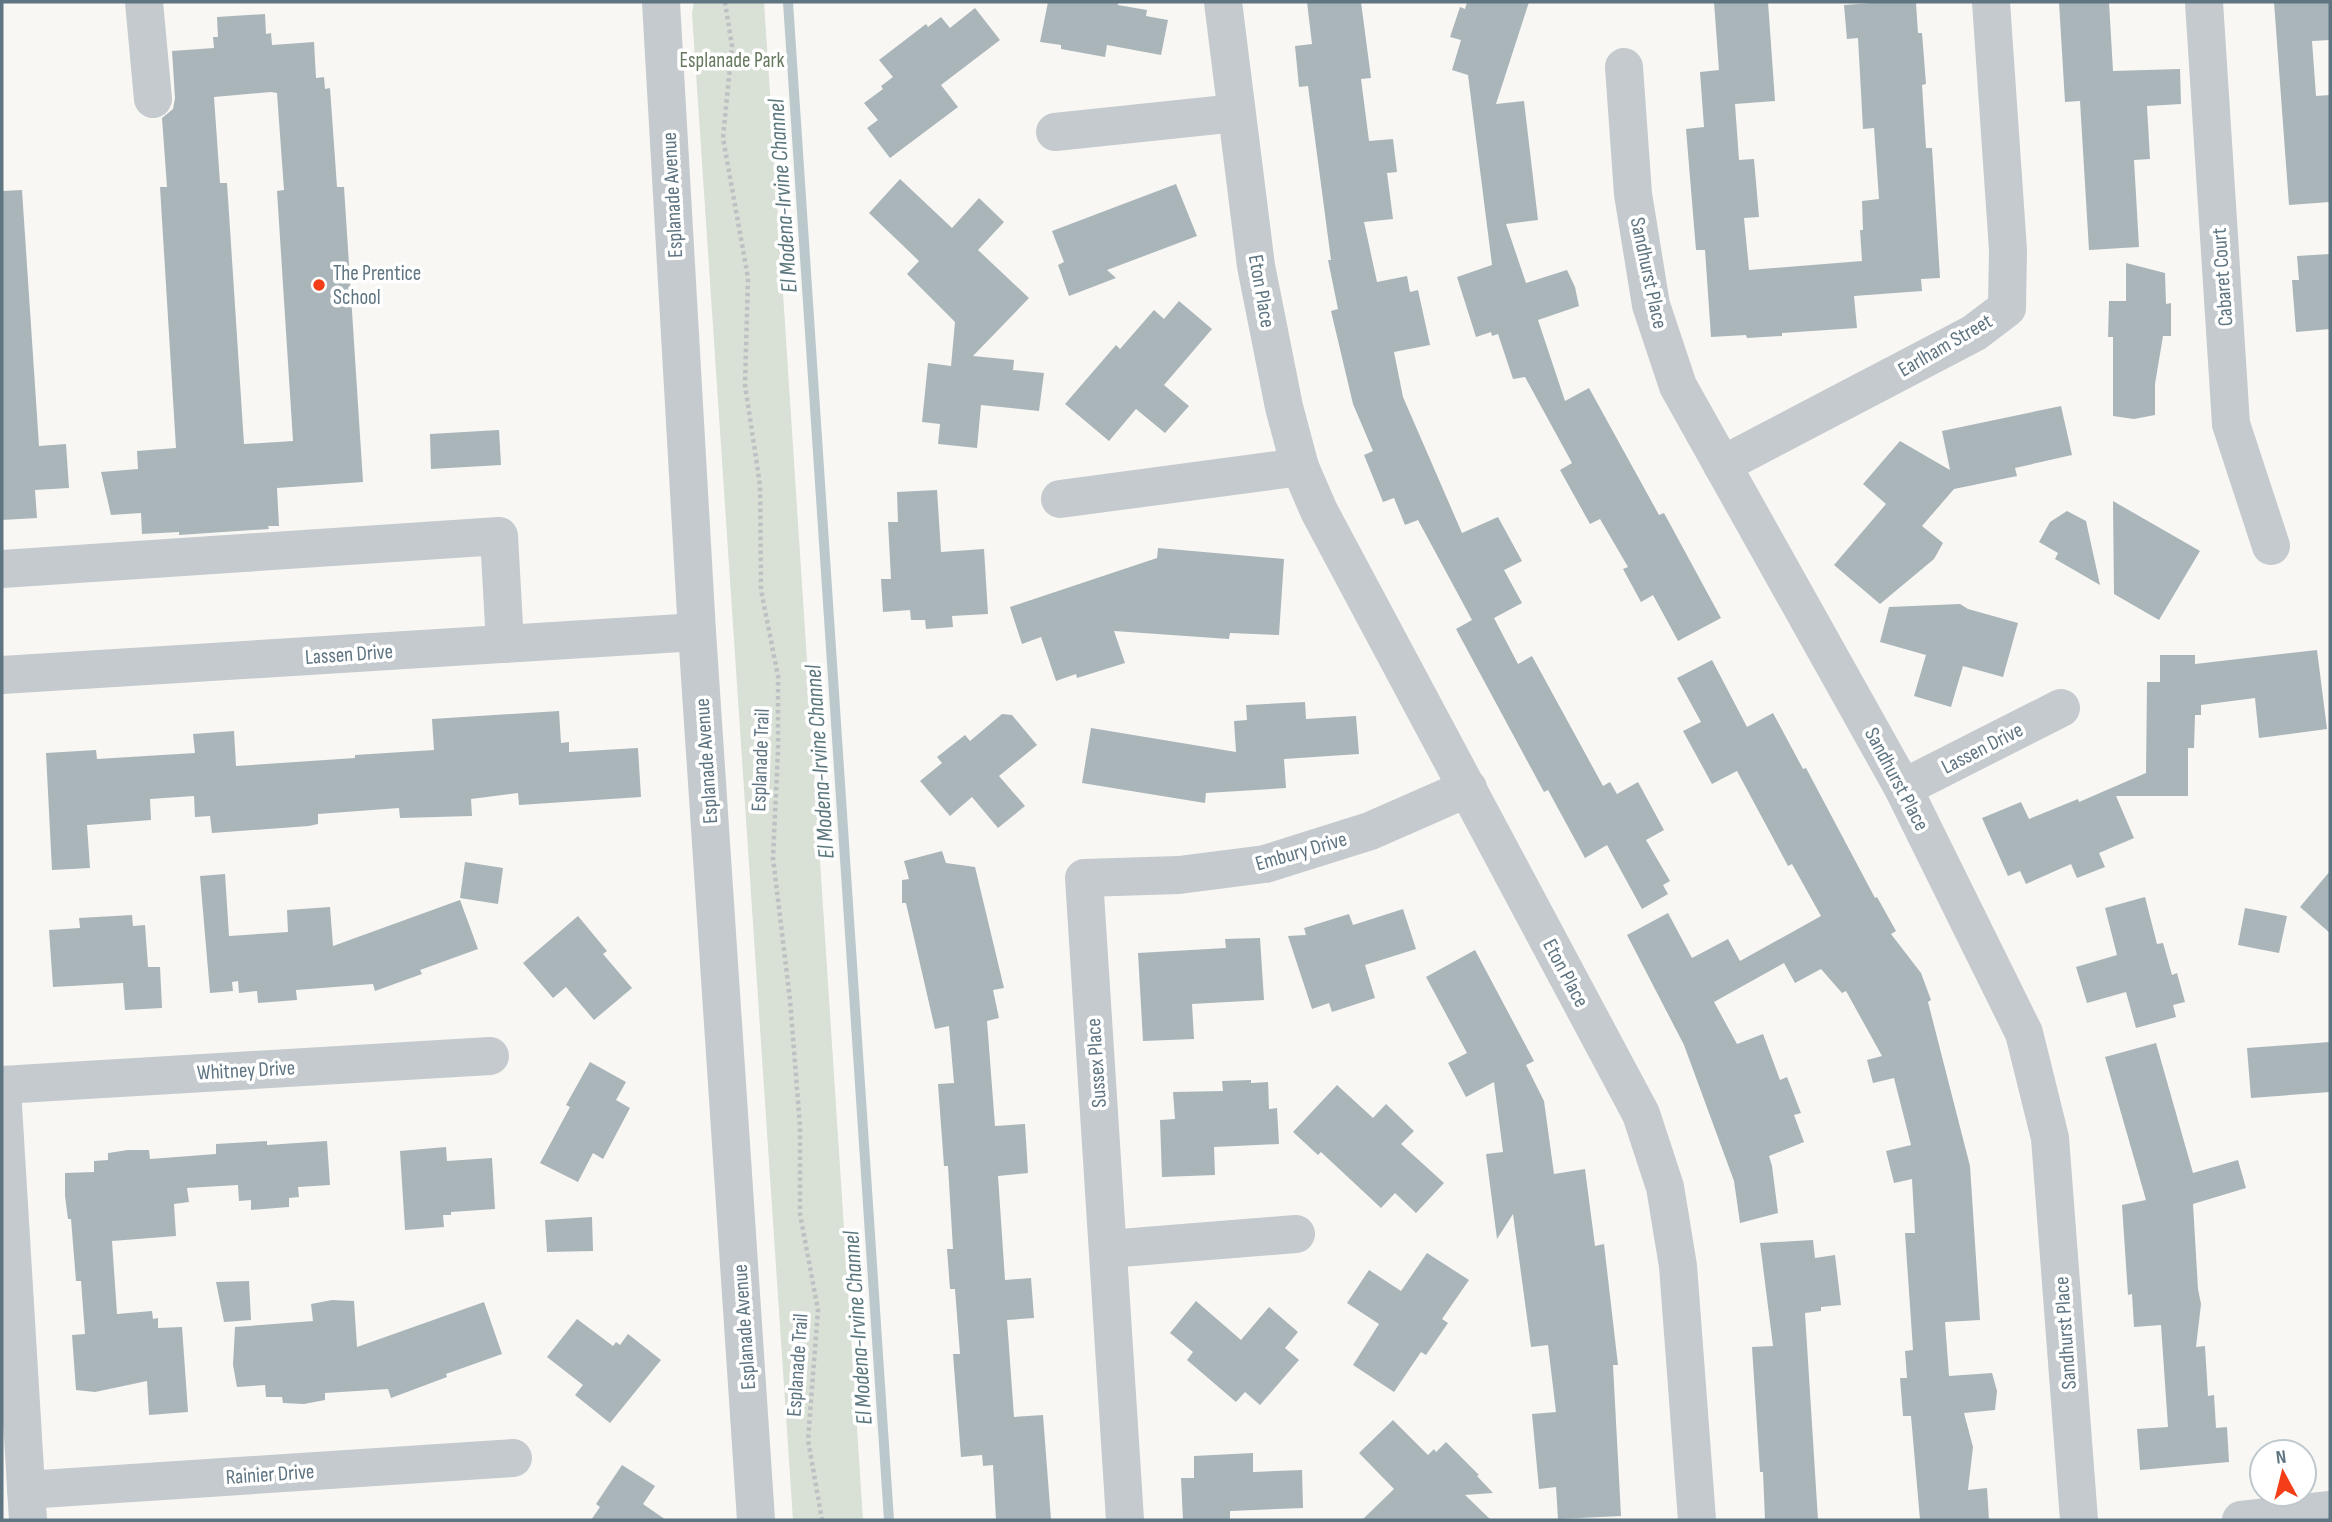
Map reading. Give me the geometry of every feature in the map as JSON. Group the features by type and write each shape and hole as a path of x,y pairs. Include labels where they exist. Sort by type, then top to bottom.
{"street":[{"path":"144,2 153,99"},
{"name":"Esplanade Avenue","path":"661,2 697,632 756,1520"},
{"name":"Eton Place","path":"1223,2 1256,266 1283,407 1300,467 1319,511 1641,1114 1665,1187 1678,1266 1697,1520"},
{"name":"Earlham Street","path":"1723,465 1974,333 2007,308 2008,250 1991,2"},
{"name":"Cabaret Court","path":"2204,2 2231,424 2271,546"},
{"name":"Sandhurst Place","path":"1624,66 1633,194 1651,305 1678,386 1903,788 2024,1033 2050,1138 2079,1520"},
{"path":"1055,132 1236,113"},
{"path":"1060,499 1300,467"},
{"path":"2,569 499,537 505,644"},
{"name":"Lassen Drive","path":"2,676 697,632"},
{"name":"Lassen Drive","path":"1903,788 2061,708"},
{"name":"Embury Drive","path":"1084,878 1179,874 1265,864 1370,831 1468,788"},
{"name":"Sussex Place","path":"1084,878 1125,1520"},
{"name":"Whitney Drive","path":"2,1087 490,1056"},
{"path":"2,1087 27,1505"},
{"path":"1108,1249 1296,1234"},
{"name":"Rainier Drive","path":"27,1505 513,1458"},
{"path":"2241,1520 2330,1510"}],"path":[{"name":"Esplanade Trail","path":"725,2 732,46 723,138 748,278 745,385 760,485 761,590 778,676 773,858 790,1000 800,1126 800,1214 818,1310 807,1440 822,1520"}],"green space":[{"name":"Esplanade Park","path":"694,2 764,2 863,1520 793,1520 692,13"}],"building":[{"path":"1048,2 1118,2 1118,5 1147,10 1146,16 1168,20 1161,55 1107,45 1105,57 1040,42"},
{"path":"1307,2 1361,2 1371,78 1361,79 1369,141 1393,139 1397,172 1387,173 1393,219 1364,222 1377,282 1407,276 1410,292 1418,290 1430,345 1394,352 1403,397 1462,533 1498,517 1522,561 1504,570 1522,603 1494,618 1518,664 1532,656 1603,786 1610,782 1617,794 1638,782 1664,830 1646,840 1670,881 1663,885 1668,894 1642,909 1607,845 1585,858 1548,790 1544,792 1456,629 1472,620 1418,520 1405,525 1394,498 1383,502 1364,455 1373,451 1353,404 1331,311 1338,309 1328,260 1331,260 1308,86 1299,87 1295,46 1312,44"},
{"path":"1467,2 1529,2 1496,104 1524,101 1538,220 1506,224 1526,283 1567,270 1575,287 1579,306 1538,320 1565,401 1589,388 1659,515 1664,513 1721,618 1678,641 1653,595 1641,602 1623,569 1628,567 1600,519 1590,524 1560,470 1572,463 1525,377 1513,379 1498,334 1492,336 1491,332 1476,337 1457,277 1492,265 1468,75 1452,70 1461,40 1450,37 1460,7 1465,9"},
{"path":"1714,2 1768,2 1775,101 1735,104 1739,160 1754,159 1759,217 1744,218 1749,270 1862,261 1862,201 1879,199 1874,128 1863,129 1858,38 1847,39 1844,5 1916,3 1918,33 1922,33 1926,84 1922,85 1926,148 1932,148 1940,278 1921,279 1922,291 1854,296 1857,328 1782,333 1782,336 1711,337 1705,250 1696,250 1686,129 1704,127 1700,72 1719,70"},
{"path":"2059,2 2109,2 2113,71 2180,69 2181,104 2147,106 2150,159 2134,160 2139,247 2089,250 2080,101 2065,102"},
{"path":"2274,2 2330,2 2330,40 2312,41 2316,96 2330,95 2330,202 2289,205"},
{"path":"975,8 1000,40 941,85 958,107 890,158 867,128 878,120 864,103 883,89 881,86 893,77 879,60 926,24 928,27 941,17 950,28"},
{"path":"265,14 266,34 271,33 272,45 314,42 316,78 324,77 325,89 330,88 337,187 344,187 363,482 277,488 279,526 268,526 269,529 179,535 179,532 142,534 141,513 111,515 101,472 138,469 137,451 176,448 160,187 167,187 162,118 173,109 175,98 172,51 214,48 213,37 218,37 217,17","holes":["277,93 284,190 277,191 293,441 244,444 227,183 220,183 214,97"]},
{"path":"900,179 952,228 979,198 1004,222 978,250 1029,298 973,356 1014,360 1013,370 1044,373 1039,411 981,405 977,448 938,444 940,424 922,422 928,363 951,366 955,322 907,274 919,261 869,213"},
{"path":"1176,184 1197,236 1107,270 1116,278 1069,296 1058,265 1064,262 1052,231"},
{"path":"22,190 39,446 66,444 69,488 35,490 37,518 2,520 2,191"},
{"path":"2330,254 2330,329 2296,332 2292,280 2299,280 2297,256"},
{"path":"2126,263 2165,273 2166,304 2171,303 2171,336 2163,336 2155,384 2155,415 2134,419 2113,416 2113,337 2108,337 2109,301 2126,301"},
{"path":"1179,301 1212,329 1164,385 1189,406 1165,433 1136,409 1109,441 1065,404 1116,345 1120,349 1154,310 1164,319"},
{"path":"2061,406 2072,455 2015,468 2017,476 1954,489 1922,526 1943,543 1934,559 1880,604 1834,565 1886,504 1863,484 1900,441 1950,470 1942,431"},
{"path":"499,430 501,465 431,469 430,434"},
{"path":"937,490 941,552 984,549 988,614 952,616 953,627 926,629 925,620 911,620 910,610 883,612 881,579 891,579 888,522 898,522 897,492"},
{"path":"2113,501 2200,551 2159,620 2114,594"},
{"path":"2067,511 2086,521 2100,585 2055,559 2058,553 2039,542 2050,522"},
{"path":"1158,548 1284,559 1279,635 1230,633 1229,639 1114,631 1125,663 1077,678 1076,674 1056,681 1041,637 1022,644 1010,607 1157,558"},
{"path":"1960,604 1968,609 2018,623 2003,677 1963,666 1951,707 1914,696 1926,655 1880,642 1889,607"},
{"path":"2317,650 2327,729 2259,738 2255,698 2201,705 2201,715 2195,715 2194,748 2188,748 2188,796 2116,796 2134,838 2099,853 2105,867 2077,878 2071,864 2026,884 2020,871 2008,876 1982,818 2021,802 2029,819 2078,799 2079,802 2146,773 2147,682 2160,682 2160,655 2195,655 2195,664"},
{"path":"1712,660 1747,727 1773,713 1896,931 1891,934 1921,973 1931,1000 1928,1002 1970,1166 1980,1320 1945,1322 1949,1376 1992,1373 1997,1391 1995,1410 1964,1413 1973,1447 1968,1490 1987,1488 1989,1520 1920,1520 1911,1416 1903,1416 1900,1378 1907,1378 1905,1351 1913,1350 1905,1233 1915,1233 1912,1179 1894,1183 1886,1151 1911,1145 1894,1078 1873,1083 1867,1060 1882,1056 1846,991 1842,993 1821,969 1795,983 1784,963 1714,1002 1737,1044 1763,1034 1780,1080 1787,1077 1801,1113 1794,1115 1804,1142 1769,1156 1778,1213 1740,1223 1734,1181 1684,1045 1627,935 1668,913 1692,958 1728,939 1740,961 1821,916 1792,864 1788,866 1737,771 1712,784 1683,731 1701,722 1677,678"},
{"path":"1305,702 1306,719 1356,716 1359,754 1284,759 1286,788 1206,793 1205,803 1082,783 1091,728 1236,752 1234,721 1247,720 1246,705"},
{"path":"559,711 561,743 569,742 569,752 638,748 641,797 519,805 518,793 471,799 472,816 400,818 399,808 318,814 318,824 309,826 212,833 210,816 195,817 194,796 150,799 151,820 87,825 90,868 52,870 46,753 96,750 97,759 195,753 193,734 234,731 236,766 355,758 355,755 434,750 432,719"},
{"path":"1002,714 1012,715 1037,745 999,776 1025,806 998,828 972,797 950,816 920,781 942,763 937,757 965,735 970,741"},
{"path":"942,851 946,863 975,867 1004,988 993,990 999,1018 987,1021 995,1126 1025,1124 1028,1173 998,1176 1005,1280 1031,1278 1034,1318 1007,1320 1014,1417 1043,1415 1051,1520 996,1520 993,1465 983,1466 982,1455 961,1457 953,1354 960,1354 955,1289 950,1289 947,1249 953,1249 948,1166 944,1166 938,1084 954,1083 949,1026 935,1029 906,903 902,903 902,880 909,879 904,861"},
{"path":"465,862 503,868 498,904 460,898"},
{"path":"2330,871 2330,933 2300,907"},
{"path":"225,874 229,936 288,932 287,910 330,907 333,946 460,900 478,949 420,970 422,974 375,991 373,984 296,990 297,1000 258,1003 257,991 239,993 238,981 232,982 233,991 210,993 200,876"},
{"path":"2145,897 2157,944 2163,943 2172,975 2177,973 2185,1002 2173,1005 2176,1017 2136,1028 2126,992 2087,1003 2076,967 2117,955 2105,908"},
{"path":"2245,908 2287,916 2279,953 2238,945"},
{"path":"1403,909 1416,949 1365,965 1375,998 1332,1012 1329,1003 1312,1009 1288,936 1306,935 1304,928 1349,914 1353,925"},
{"path":"132,915 133,926 145,925 148,967 160,967 162,1008 125,1010 123,983 53,987 49,930 80,928 79,918"},
{"path":"578,916 607,951 603,954 632,988 594,1020 566,987 553,998 523,963"},
{"path":"1260,938 1264,1000 1192,1004 1194,1039 1143,1041 1138,953 1226,948 1225,939"},
{"path":"1475,950 1534,1061 1526,1065 1544,1101 1554,1174 1585,1169 1595,1246 1604,1244 1618,1365 1613,1365 1621,1516 1558,1519 1556,1487 1539,1489 1532,1414 1556,1412 1548,1345 1531,1347 1513,1214 1497,1239 1486,1154 1503,1152 1494,1082 1466,1097 1448,1063 1467,1053 1426,977"},
{"path":"2330,1042 2330,1092 2251,1098 2247,1048"},
{"path":"2156,1043 2193,1173 2238,1160 2246,1188 2193,1204 2201,1304 2196,1347 2205,1346 2208,1396 2214,1395 2216,1428 2227,1427 2229,1462 2140,1470 2137,1429 2168,1427 2161,1325 2134,1327 2132,1294 2128,1295 2122,1205 2146,1200 2105,1057"},
{"path":"590,1062 626,1082 616,1100 630,1108 603,1159 593,1153 578,1182 540,1163 570,1107 566,1105"},
{"path":"1251,1080 1251,1083 1268,1082 1269,1109 1277,1108 1279,1144 1214,1147 1215,1175 1162,1177 1160,1120 1175,1119 1173,1092 1223,1091 1222,1081"},
{"path":"1337,1085 1373,1118 1386,1104 1414,1131 1401,1144 1444,1183 1416,1213 1395,1193 1381,1208 1321,1152 1318,1155 1293,1132"},
{"path":"267,1141 267,1145 327,1141 330,1185 298,1187 299,1197 289,1198 289,1207 251,1210 251,1200 239,1201 238,1185 187,1188 189,1202 174,1204 176,1236 112,1241 117,1314 152,1311 153,1319 158,1318 158,1328 182,1327 188,1412 149,1415 147,1381 95,1392 76,1390 72,1335 85,1334 81,1281 76,1281 71,1219 68,1219 65,1196 65,1173 94,1172 94,1161 108,1160 108,1153 149,1150 150,1159 216,1154 216,1144"},
{"path":"446,1147 447,1161 492,1158 495,1209 451,1212 451,1215 443,1215 444,1227 405,1230 400,1151"},
{"path":"592,1217 593,1251 547,1252 545,1220"},
{"path":"1813,1240 1815,1258 1835,1255 1841,1305 1821,1307 1821,1311 1805,1313 1818,1520 1765,1520 1752,1347 1773,1346 1760,1243"},
{"path":"1427,1253 1469,1280 1442,1319 1448,1323 1426,1355 1421,1352 1394,1392 1353,1365 1379,1324 1347,1303 1369,1270 1401,1291"},
{"path":"249,1281 251,1320 224,1322 216,1282"},
{"path":"332,1300 354,1301 357,1347 484,1302 502,1354 391,1398 388,1389 325,1393 325,1400 304,1404 283,1403 282,1397 266,1397 265,1385 237,1387 233,1365 235,1327 313,1321 311,1304"},
{"path":"1196,1301 1241,1340 1269,1307 1298,1332 1285,1348 1299,1360 1260,1405 1245,1392 1236,1402 1187,1360 1193,1352 1170,1333"},
{"path":"577,1319 613,1346 616,1342 620,1345 628,1334 661,1360 610,1423 575,1395 583,1385 547,1357"},
{"path":"1393,1420 1428,1455 1434,1449 1436,1452 1446,1442 1479,1475 1477,1476 1493,1493 1465,1495 1491,1520 1362,1520 1394,1489 1359,1453"},
{"path":"1253,1453 1253,1472 1302,1470 1303,1508 1230,1511 1230,1520 1183,1520 1181,1478 1194,1478 1194,1456"},
{"path":"622,1465 655,1486 643,1504 666,1520 591,1520 600,1507 596,1504"}],"waterway":[{"name":"El Modena-Irvine Channel","path":"788,2 889,1520"}],"place":[{"name":"The Prentice School","path":"319,285"}]}
